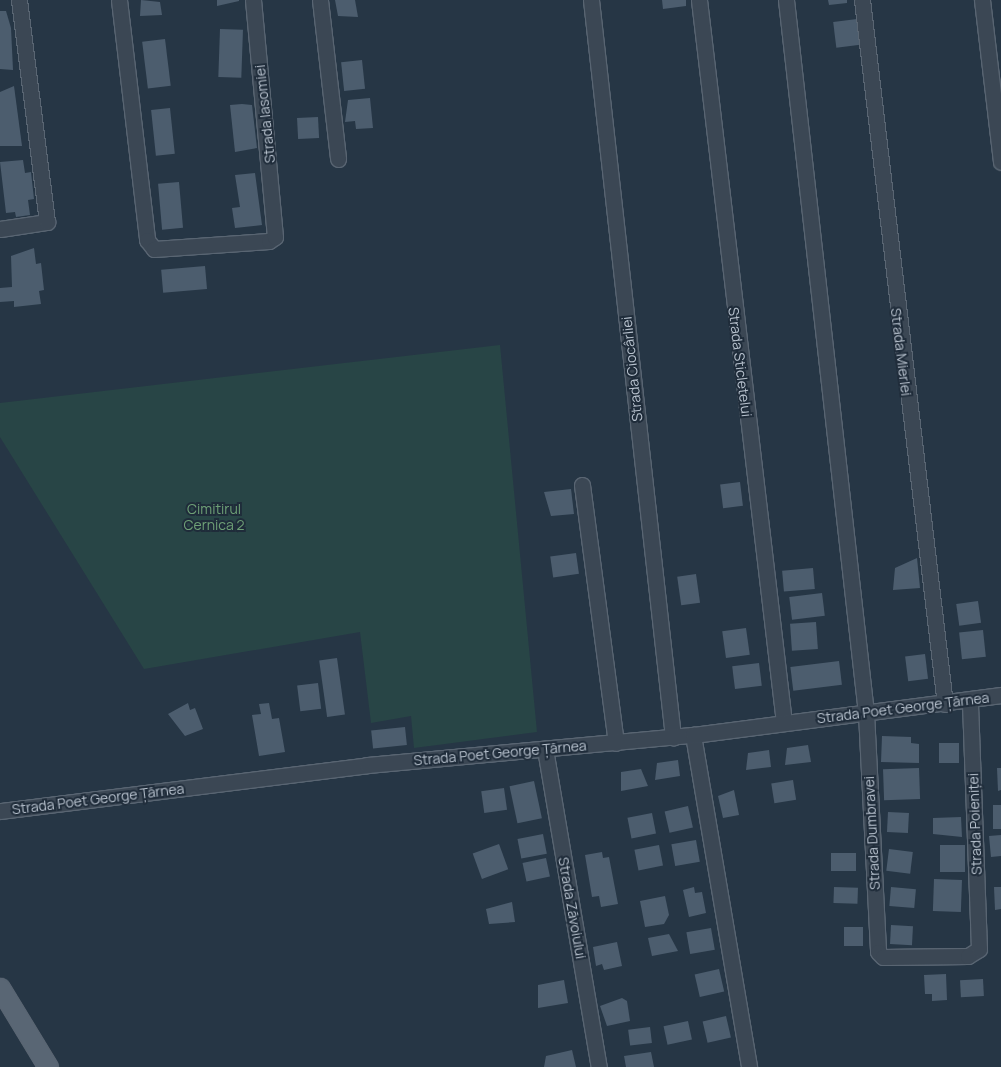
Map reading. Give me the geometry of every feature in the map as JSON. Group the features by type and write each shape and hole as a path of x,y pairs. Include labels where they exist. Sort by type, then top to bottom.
{"main road":[{"path":"0,988 48,1067"}],"street":[{"path":"0,229 47,222 19,0"},
{"name":"Strada Iasomiei","path":"119,0 148,245 154,250 269,241 277,229 253,0"},
{"path":"320,0 338,159"},
{"name":"Strada Ciocârliei","path":"591,0 673,737"},
{"name":"Strada Sticletelui","path":"699,0 784,723"},
{"name":"Strada Dumbravei","path":"786,0 866,713 878,952"},
{"name":"Strada Mierlei","path":"862,0 945,704"},
{"path":"982,0 1001,162"},
{"path":"582,486 616,742"},
{"name":"Strada Poet George Țărnea","path":"0,812 375,764 693,735 1001,696"},
{"name":"Strada Poieniței","path":"878,952 894,959 968,956 979,949 970,700"},
{"path":"693,735 750,1067"},
{"name":"Strada Zăvoiului","path":"545,749 599,1067"}],"green space":[{"name":"Cimitirul Cernica 2","path":"500,345 537,732 414,748 411,716 371,723 360,632 144,669 0,437 0,403"}],"building":[{"path":"141,0 160,2 162,15 140,16"},
{"path":"217,0 239,0 239,1 217,6"},
{"path":"335,0 355,0 358,17 338,16"},
{"path":"662,0 686,0 686,6 663,9"},
{"path":"828,0 847,0 847,3 829,5"},
{"path":"0,11 6,11 11,28 13,70 0,69"},
{"path":"857,19 860,45 836,48 833,22"},
{"path":"220,29 243,30 241,78 218,77"},
{"path":"165,39 171,86 148,88 142,42"},
{"path":"362,60 365,89 344,91 341,62"},
{"path":"14,86 22,146 0,146 0,92"},
{"path":"370,98 373,128 356,129 355,121 345,122 348,100"},
{"path":"230,105 252,105 257,148 235,152"},
{"path":"170,108 175,154 156,156 151,110"},
{"path":"318,117 319,138 298,139 297,118"},
{"path":"23,160 25,173 31,172 34,199 28,200 30,215 16,217 15,212 6,213 0,162"},
{"path":"255,173 262,225 235,228 232,208 240,207 235,175"},
{"path":"179,182 183,228 162,230 158,184"},
{"path":"34,248 36,264 41,263 44,290 39,291 41,304 14,307 14,301 0,302 0,288 12,287 11,256"},
{"path":"205,266 207,289 163,293 161,270"},
{"path":"740,482 743,506 723,508 720,484"},
{"path":"571,489 574,514 551,516 544,492"},
{"path":"576,553 579,574 553,577 550,557"},
{"path":"917,558 920,588 893,590 895,568"},
{"path":"813,568 815,589 784,592 782,571"},
{"path":"696,574 700,603 681,605 677,577"},
{"path":"822,593 825,616 792,620 789,597"},
{"path":"978,601 981,623 959,626 956,604"},
{"path":"816,622 818,649 792,651 790,624"},
{"path":"746,628 750,655 726,658 722,631"},
{"path":"983,630 986,657 962,659 959,633"},
{"path":"925,654 928,679 908,681 905,656"},
{"path":"337,658 345,714 327,717 319,661"},
{"path":"839,661 842,685 793,691 790,667"},
{"path":"759,663 762,686 735,689 732,666"},
{"path":"318,683 321,709 300,711 297,686"},
{"path":"188,703 190,710 195,708 203,729 185,736 168,714"},
{"path":"269,703 272,719 279,718 285,752 259,756 252,715 261,714 259,704"},
{"path":"405,727 407,745 373,748 371,731"},
{"path":"882,736 911,737 911,743 919,744 919,763 881,762"},
{"path":"939,743 959,743 959,763 939,763"},
{"path":"808,745 811,762 785,765 787,748"},
{"path":"769,750 771,767 746,770 748,753"},
{"path":"678,760 680,776 655,780 657,763"},
{"path":"919,768 920,799 884,800 883,769"},
{"path":"997,768 1001,768 1001,790 998,791"},
{"path":"641,769 648,786 621,791 621,772"},
{"path":"793,780 796,800 774,803 771,783"},
{"path":"534,781 542,818 517,823 510,786"},
{"path":"504,788 507,810 484,813 481,791"},
{"path":"734,790 739,815 723,818 718,796"},
{"path":"993,805 1001,805 1001,829 993,829"},
{"path":"688,806 693,827 670,833 665,811"},
{"path":"888,812 909,813 908,833 887,832"},
{"path":"652,813 656,834 631,838 627,818"},
{"path":"961,817 962,837 933,834 933,818"},
{"path":"543,834 547,854 521,859 517,839"},
{"path":"1001,835 1001,856 991,857 989,836"},
{"path":"696,840 700,862 675,866 671,844"},
{"path":"499,844 508,869 482,879 473,854"},
{"path":"659,845 663,866 638,870 634,850"},
{"path":"940,845 965,845 965,872 940,872"},
{"path":"889,849 913,852 910,874 886,871"},
{"path":"602,852 603,858 609,857 618,904 601,907 599,896 592,897 585,855"},
{"path":"831,853 856,853 856,871 831,871"},
{"path":"546,858 550,877 526,882 523,863"},
{"path":"934,879 962,880 961,912 933,911"},
{"path":"694,887 695,893 702,892 706,913 689,917 683,890"},
{"path":"834,887 858,888 857,904 833,903"},
{"path":"891,887 916,889 914,908 889,906"},
{"path":"994,887 1001,887 1001,909 995,910"},
{"path":"665,896 669,915 664,924 645,927 640,901"},
{"path":"512,902 515,922 489,924 486,909"},
{"path":"891,925 913,926 912,945 890,944"},
{"path":"844,927 863,927 863,946 844,946"},
{"path":"711,928 715,950 690,954 686,932"},
{"path":"669,934 678,951 652,956 648,938"},
{"path":"617,942 622,966 604,970 602,964 596,966 593,947"},
{"path":"719,969 724,991 700,997 695,975"},
{"path":"946,974 947,1000 932,1001 932,994 925,994 924,975"},
{"path":"983,979 984,996 961,997 960,980"},
{"path":"564,980 568,1003 538,1008 538,985"},
{"path":"622,998 627,1001 630,1021 607,1026 600,1006"},
{"path":"726,1016 731,1037 708,1043 703,1021"},
{"path":"688,1021 692,1040 667,1045 664,1026"},
{"path":"650,1027 652,1043 630,1046 628,1030"},
{"path":"572,1050 576,1067 544,1067 546,1056"},
{"path":"651,1052 654,1067 626,1067 624,1056"}]}
